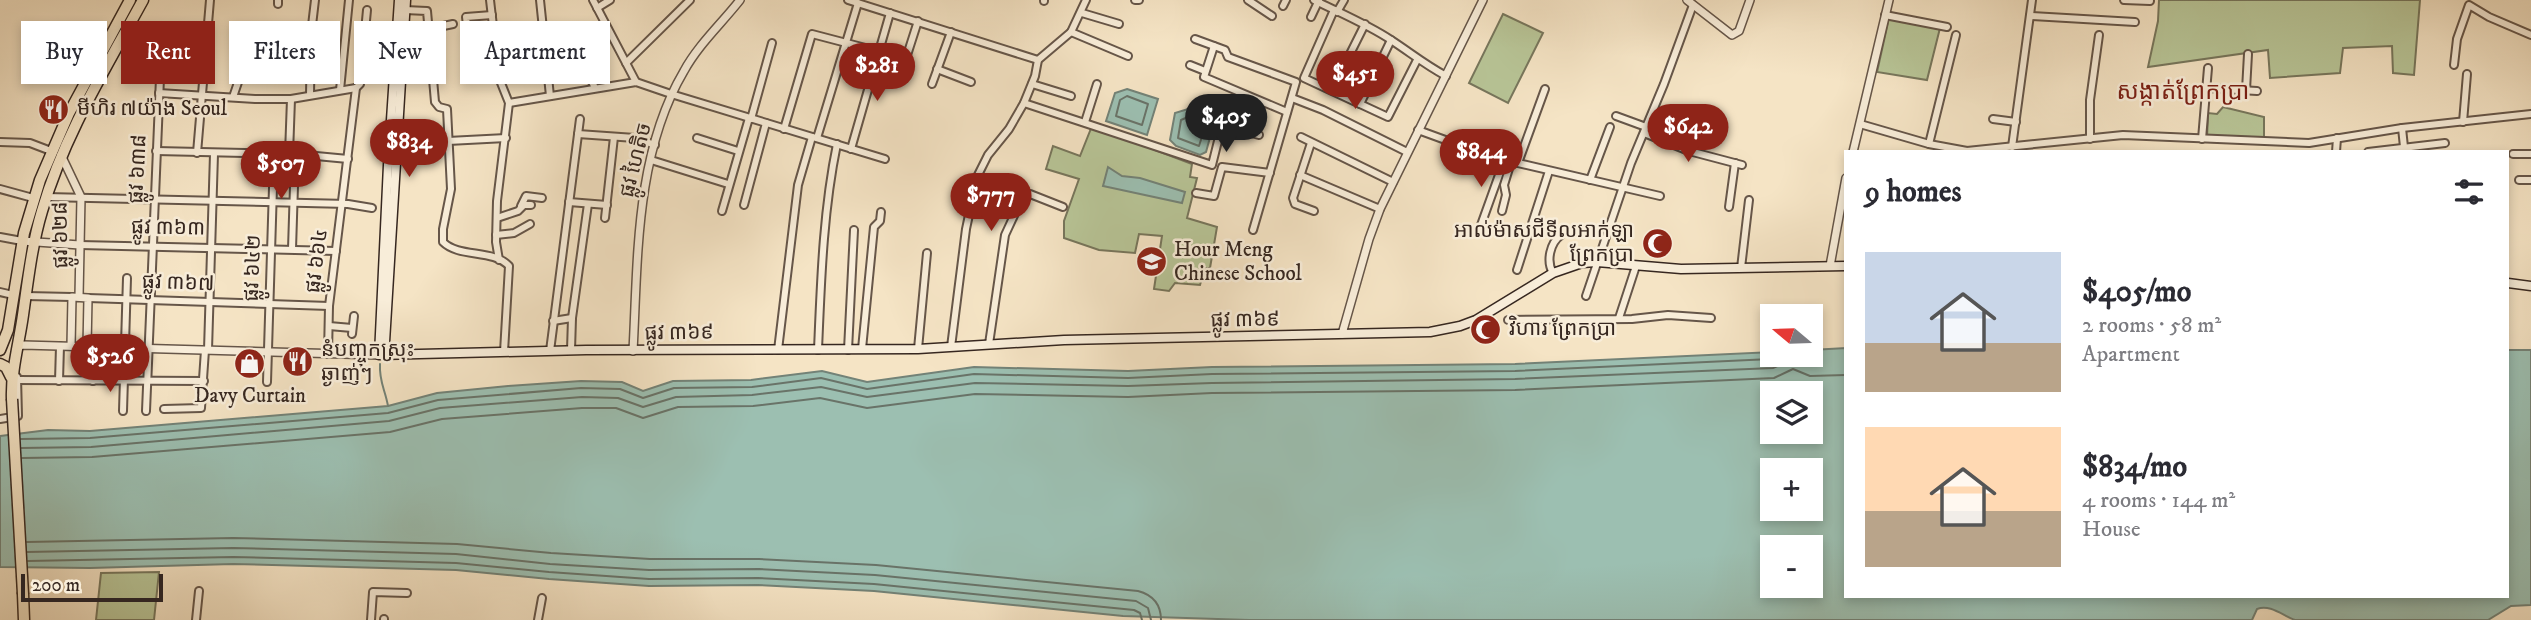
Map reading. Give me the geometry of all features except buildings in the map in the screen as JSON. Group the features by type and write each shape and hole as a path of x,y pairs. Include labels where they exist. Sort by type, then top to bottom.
{"highway":[{"path":"1,347 8,330 22,241 33,198 69,113 130,0"},
{"path":"24,620 12,399 17,347 35,243 61,156 143,0"},
{"path":"0,364 6,367 14,379"}],"main road":[{"path":"382,355 399,0"},
{"path":"391,165 406,0"},
{"name":"ផ្លូវ ៣៦៩","path":"382,355 571,350 918,349 1064,340 1430,332 1460,327 1492,311 1553,273 1582,262 1681,269 1844,266"},
{"path":"2509,283 2531,286"}],"street":[{"path":"197,153 209,0"},
{"path":"310,95 311,34 315,0"},
{"path":"340,90 349,0"},
{"path":"490,0 499,78 509,103 497,218 499,260"},
{"path":"540,0 550,96"},
{"path":"593,0 636,82"},
{"path":"597,8 610,0"},
{"path":"626,63 690,0"},
{"name":"ផ្លូវ ហៃតិច","path":"633,351 643,189 650,160 671,94 685,68 740,0"},
{"path":"848,0 1038,60"},
{"path":"951,347 956,293 973,189 988,155 1009,129 1024,103 1038,60 1071,32 1086,0"},
{"path":"1248,0 1272,16"},
{"path":"1343,0 1304,78 1388,117 1417,60"},
{"path":"1342,334 1365,251 1380,209 1483,0"},
{"path":"1586,296 1690,3 1728,32 1735,34 1739,31 1750,0"},
{"path":"1854,150 1889,0"},
{"path":"2012,148 2032,0"},
{"path":"2124,0 2150,1"},
{"path":"1311,17 1317,1 1365,24 1417,60 1446,76"},
{"path":"778,350 798,185 848,44 858,3"},
{"path":"2454,65 2457,39 2469,5 2531,35"},
{"name":"ផ្លូវ ៦៦៤","path":"328,354 329,306 335,251 356,89 360,84 366,10"},
{"path":"405,10 427,11 428,21"},
{"path":"851,149 890,13"},
{"path":"1082,13 1119,24"},
{"path":"466,21 466,17 492,15"},
{"path":"1885,15 1947,27"},
{"path":"2030,16 2135,22"},
{"path":"900,77 918,22"},
{"path":"446,25 453,24"},
{"path":"1332,90 1365,24"},
{"path":"932,84 951,32"},
{"path":"1071,32 1128,56"},
{"path":"784,129 812,34 877,51"},
{"path":"1929,144 1956,35"},
{"path":"2090,139 2090,100 2099,35"},
{"path":"1195,39 1225,50 1227,57 1296,82 1253,230"},
{"path":"1360,104 1391,40"},
{"path":"722,211 772,43"},
{"path":"1214,46 1204,77 1287,112"},
{"path":"2246,90 2248,54"},
{"path":"1190,65 1205,71"},
{"path":"2202,139 2208,68"},
{"path":"937,69 971,82"},
{"path":"2463,122 2467,74"},
{"path":"509,103 636,82 885,159"},
{"name":"ផ្លូវ ៦៣៨","path":"146,411 159,84"},
{"path":"233,97 237,84"},
{"path":"434,84 436,105 447,109 451,190 443,242 451,248 499,260 509,266 504,352"},
{"path":"593,84 595,89"},
{"path":"1032,84 1071,96"},
{"path":"1085,122 1097,84"},
{"path":"2206,88 2257,91"},
{"path":"159,93 291,99 356,89"},
{"path":"1481,225 1545,89"},
{"path":"1292,98 1323,110 1407,152"},
{"path":"291,99 294,203 292,249"},
{"path":"1024,103 1212,165 1270,173"},
{"path":"2001,150 2123,135 2309,143 2402,128 2531,114"},
{"path":"1616,116 1689,151 1739,164 1729,207"},
{"path":"550,351 580,118"},
{"path":"1993,119 2016,122"},
{"path":"744,205 766,123"},
{"path":"1860,124 1929,144 1962,150"},
{"path":"1212,165 1222,125 1259,135"},
{"path":"1590,180 1610,127"},
{"path":"2402,128 2404,147"},
{"path":"1418,130 1457,146 1511,162 1660,196"},
{"path":"578,134 635,138 655,145"},
{"path":"605,218 614,137"},
{"path":"1301,137 1393,182"},
{"path":"448,141 506,138"},
{"path":"697,138 738,151"},
{"path":"2336,150 2337,138"},
{"path":"0,142 30,143 61,156"},
{"path":"1311,143 1293,201 1314,211"},
{"path":"2269,150 2270,143"},
{"path":"2309,143 2309,150"},
{"path":"2382,150 2445,143"},
{"path":"818,350 822,239 837,144"},
{"path":"156,151 292,154 348,159"},
{"path":"164,409 199,409 204,381 210,302 214,154"},
{"path":"2513,154 2531,154"},
{"name":"ផ្លូវ ៦៤២","path":"267,382 274,155"},
{"name":"ផ្លូវ ៦២៨","path":"61,156 81,197 80,244 71,346"},
{"path":"650,160 728,184"},
{"path":"1502,211 1506,195 1504,185 1511,162"},
{"path":"1196,193 1214,196 1222,167"},
{"path":"1517,270 1549,171"},
{"path":"1300,175 1380,209"},
{"path":"2519,180 2531,180"},
{"path":"0,189 33,198"},
{"path":"1830,266 1844,189"},
{"path":"989,344 1004,235 1017,209 1027,193 1063,206"},
{"path":"497,218 518,211 526,196 542,198"},
{"path":"47,197 273,202 372,208"},
{"path":"1741,268 1749,200"},
{"path":"569,201 607,205"},
{"path":"571,350 572,318 588,204"},
{"path":"521,206 531,205"},
{"path":"862,349 874,227 880,221 881,212"},
{"path":"496,235 514,233 530,224"},
{"path":"848,350 855,230"},
{"path":"1553,273 1550,269 1551,249 1560,235"},
{"name":"ផ្លូវ ៣៦៣","path":"0,237 35,243 335,251"},
{"path":"918,349 927,253"},
{"path":"1619,318 1636,266"},
{"path":"123,411 127,278"},
{"path":"0,292 13,295"},
{"name":"ផ្លូវ ៣៦៧","path":"26,296 329,306"},
{"path":"88,298 93,381"},
{"path":"1508,320 1632,319 1668,315 1711,318"},
{"path":"329,327 352,331 354,316"},
{"path":"553,321 572,318"},
{"path":"60,346 60,381"},
{"name":"ផ្លូវ ៣៦៩","path":"17,347 71,346 382,355"},
{"path":"0,419 18,416 14,379 204,381"},
{"path":"195,620 199,591"},
{"path":"371,620 373,592 407,593"},
{"path":"538,620 542,598"}],"green space":[{"path":"2159,0 2420,0 2414,75 2393,73 2392,46 2343,48 2340,73 2270,78 2268,50 2148,67 2158,21"},
{"path":"1503,14 1543,33 1508,103 1469,83"},
{"path":"1889,18 1940,28 1927,80 1877,72"},
{"path":"2223,107 2264,117 2264,139 2207,138 2208,113 2217,114"},
{"path":"1092,126 1192,164 1190,177 1197,178 1187,218 1217,227 1210,268 1205,268 1200,285 1175,283 1169,291 1154,289 1162,236 1139,234 1135,253 1099,250 1064,238 1064,221 1079,179 1046,169 1053,146 1080,156"},
{"path":"159,572 154,620 96,620 101,573"}],"water":[{"path":"1127,89 1158,99 1147,135 1106,121 1115,93"},
{"path":"1188,109 1215,119 1206,152 1200,155 1176,146 1170,140 1175,113"},
{"path":"1108,167 1122,176 1140,178 1185,192 1182,203 1103,186"},
{"path":"1844,348 1844,598 2509,598 2509,350 2531,350 2531,605 2511,606 2488,620 2295,620 2271,609 2262,608 2257,609 2252,620 1249,620 1123,616 874,591 758,585 649,586 456,570 233,564 90,568 0,567 0,436 48,430 90,431 388,406 437,393 581,381 622,382 643,391 673,381 751,380 822,371 867,382 974,367 1128,371 1212,367 1515,364 1760,353 1760,368 1824,368 1824,349"}],"waterway":[{"path":"380,364 381,381 388,406"}],"place":[{"name":"មីហិរ ៧យ៉ាង Seoul","path":"54,109"},
{"name":"អាល់ម៉ាសជីទីលអាក់ឡា ព្រែកប្រា","path":"1657,243"},
{"name":"Hour Meng Chinese School","path":"1151,262"},
{"name":"វិហារ ព្រែកប្រា","path":"1486,329"},
{"name":"នំបញ្ចុកស្រុះ ឆ្ងាញ់ៗ","path":"298,362"},
{"name":"Davy Curtain","path":"250,364"}],"district":[{"name":"សង្កាត់ព្រែកប្រា","path":"2183,92"}]}
